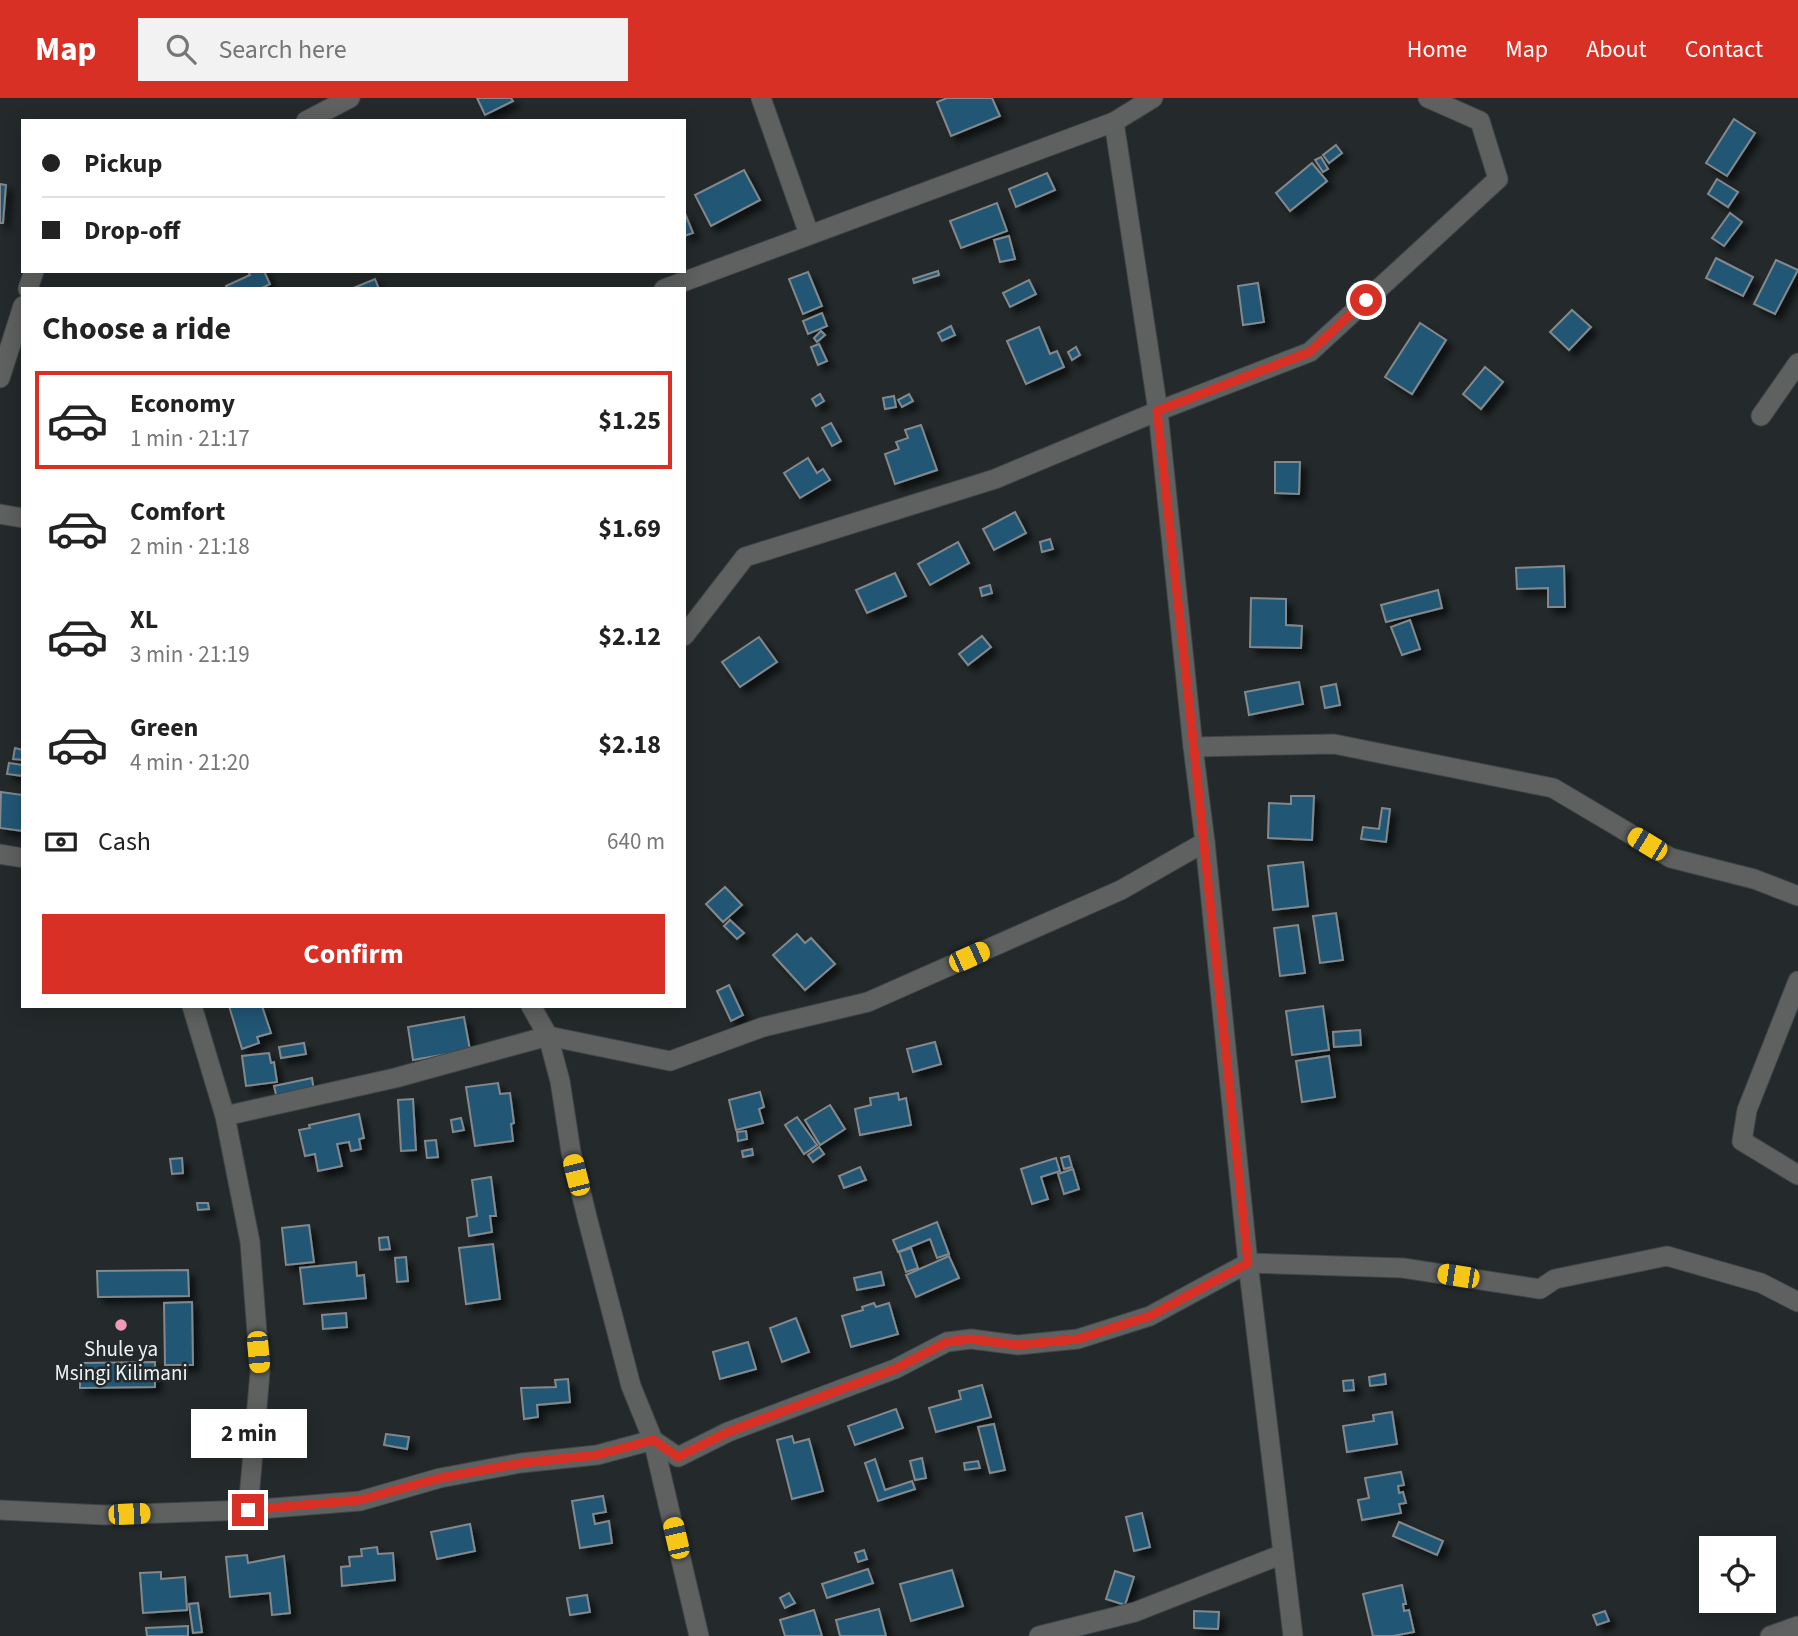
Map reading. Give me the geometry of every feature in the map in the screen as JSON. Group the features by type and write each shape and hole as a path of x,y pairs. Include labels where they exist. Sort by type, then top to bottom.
{"street":[{"path":"310,119 350,98"},
{"path":"761,98 809,234"},
{"path":"669,287 1114,122 1153,98"},
{"path":"686,633 746,557 995,479 1157,411 1310,352 1498,179 1480,121 1428,98"},
{"path":"1114,122 1157,411 1248,1263 1293,1636"},
{"path":"0,378 21,312"},
{"path":"1761,416 1798,363"},
{"path":"0,514 21,518"},
{"path":"1193,747 1334,744 1553,788 1671,858 1754,878 1798,896"},
{"path":"225,1116 395,1078 548,1036 670,1061 763,1027 868,1002 1121,890 1205,842"},
{"path":"0,854 21,858"},
{"path":"1798,981 1747,1110 1742,1142 1798,1175"},
{"path":"193,1008 225,1116 250,1242 260,1372 248,1510"},
{"path":"532,1008 548,1036 560,1081 571,1152 587,1221 631,1386 653,1440 699,1636"},
{"path":"0,1510 105,1515 248,1510 360,1500 440,1478 522,1463 597,1455 653,1440 678,1457 728,1432 895,1369 947,1342 971,1339 1018,1345 1078,1339 1150,1316 1248,1263 1403,1268 1540,1289 1555,1279 1667,1256 1761,1283 1798,1302"},
{"path":"1039,1636 1135,1612 1283,1554"},
{"path":"1770,1636 1798,1626"}],"building":[{"path":"477,98 511,98 513,101 485,115"},
{"path":"947,98 992,98 1000,116 951,136 937,102"},
{"path":"1734,119 1755,133 1727,176 1706,163"},
{"path":"1336,145 1342,153 1329,163 1323,155"},
{"path":"1321,157 1328,169 1323,172 1315,160"},
{"path":"1312,163 1327,181 1290,211 1276,193"},
{"path":"744,170 760,200 711,226 695,195"},
{"path":"1047,173 1055,190 1016,207 1009,189"},
{"path":"1717,179 1738,192 1728,207 1708,194"},
{"path":"0,184 6,185 3,223 0,223"},
{"path":"997,203 1007,231 961,248 950,221"},
{"path":"1730,213 1742,222 1724,246 1712,238"},
{"path":"686,216 693,233 686,235"},
{"path":"1009,236 1015,259 1000,262 994,240"},
{"path":"1716,258 1753,277 1743,296 1706,278"},
{"path":"1776,260 1798,270 1775,314 1754,304"},
{"path":"938,271 939,275 914,283 913,279"},
{"path":"808,272 822,306 803,314 789,279"},
{"path":"249,273 265,273 270,284 264,287 226,286 250,275"},
{"path":"375,279 378,287 356,287"},
{"path":"1029,280 1036,294 1010,307 1003,293"},
{"path":"1258,283 1264,322 1243,325 1238,286"},
{"path":"1572,310 1591,327 1569,350 1550,332"},
{"path":"822,313 827,326 808,334 803,321"},
{"path":"1420,323 1446,340 1412,394 1385,377"},
{"path":"951,326 955,335 942,341 938,333"},
{"path":"1039,327 1050,354 1057,351 1064,367 1026,384 1007,341"},
{"path":"821,331 825,335 817,342 814,338"},
{"path":"819,344 827,361 818,365 811,347"},
{"path":"1076,347 1080,355 1072,360 1068,352"},
{"path":"1485,367 1503,382 1481,409 1463,394"},
{"path":"820,394 824,401 816,406 812,399"},
{"path":"909,394 913,401 902,407 898,400"},
{"path":"894,396 896,407 885,409 883,398"},
{"path":"831,423 841,441 832,446 822,428"},
{"path":"921,425 937,470 895,484 885,454 899,449 896,442 908,438 905,430"},
{"path":"808,458 817,473 823,469 830,480 800,498 784,473"},
{"path":"1275,462 1300,462 1299,494 1275,493"},
{"path":"1015,512 1026,533 994,550 983,529"},
{"path":"1050,539 1053,549 1042,552 1040,542"},
{"path":"958,542 969,563 930,585 918,564"},
{"path":"1564,566 1565,607 1548,607 1548,588 1517,589 1516,568"},
{"path":"895,573 906,596 867,613 856,590"},
{"path":"990,585 992,593 982,596 980,588"},
{"path":"1438,590 1442,608 1386,622 1381,605"},
{"path":"1251,598 1286,599 1286,625 1302,626 1301,648 1250,647"},
{"path":"1410,620 1420,649 1402,655 1391,627"},
{"path":"982,636 991,647 968,665 959,654"},
{"path":"759,637 777,662 740,687 722,662"},
{"path":"1299,682 1303,704 1249,715 1245,692"},
{"path":"1336,684 1340,705 1325,708 1321,687"},
{"path":"15,748 21,750 21,760 13,759"},
{"path":"9,763 21,765 21,776 7,774"},
{"path":"1,792 21,795 21,831 0,828"},
{"path":"1291,796 1314,796 1312,840 1268,838 1269,803 1291,804"},
{"path":"1382,808 1390,809 1386,842 1361,839 1363,827 1379,829"},
{"path":"1303,862 1308,906 1273,910 1268,866"},
{"path":"725,887 742,905 723,922 706,904"},
{"path":"1336,913 1343,960 1320,963 1313,916"},
{"path":"730,920 744,933 737,939 724,926"},
{"path":"1298,925 1305,973 1280,976 1274,928"},
{"path":"797,934 805,943 811,938 835,964 805,990 773,955"},
{"path":"729,985 743,1015 731,1021 717,991"},
{"path":"1323,1006 1329,1050 1292,1055 1286,1011"},
{"path":"230,1008 263,1008 271,1033 257,1037 259,1043 242,1049"},
{"path":"464,1017 470,1050 413,1060 408,1027"},
{"path":"1360,1030 1361,1045 1334,1047 1333,1032"},
{"path":"935,1042 941,1064 913,1072 907,1049"},
{"path":"304,1043 306,1054 281,1058 279,1047"},
{"path":"269,1053 271,1063 274,1062 277,1082 246,1086 242,1056"},
{"path":"1329,1056 1335,1097 1302,1102 1296,1061"},
{"path":"312,1078 314,1091 277,1099 274,1086"},
{"path":"498,1083 500,1094 510,1093 514,1123 511,1124 513,1141 475,1146 466,1087"},
{"path":"760,1092 764,1107 759,1109 763,1123 736,1130 729,1100"},
{"path":"898,1093 899,1100 906,1098 911,1125 860,1135 855,1109 871,1105 870,1098"},
{"path":"413,1099 416,1150 401,1151 398,1100"},
{"path":"830,1105 845,1129 820,1145 805,1120"},
{"path":"359,1114 364,1138 359,1139 361,1149 351,1151 349,1142 337,1144 342,1166 318,1171 315,1154 305,1156 299,1130 310,1128 309,1125"},
{"path":"797,1117 817,1145 804,1154 785,1125"},
{"path":"461,1118 464,1130 453,1132 451,1120"},
{"path":"746,1131 747,1139 738,1141 737,1132"},
{"path":"436,1140 438,1157 427,1158 425,1141"},
{"path":"819,1147 824,1154 813,1162 808,1155"},
{"path":"752,1149 753,1155 743,1157 742,1151"},
{"path":"1069,1156 1072,1167 1064,1169 1061,1158"},
{"path":"182,1158 183,1173 172,1174 170,1159"},
{"path":"1056,1158 1060,1171 1041,1177 1048,1199 1032,1204 1021,1169"},
{"path":"860,1167 866,1180 844,1188 839,1176"},
{"path":"1073,1169 1079,1189 1064,1194 1058,1174"},
{"path":"491,1177 496,1216 490,1216 492,1232 469,1236 467,1218 477,1216 472,1180"},
{"path":"197,1203 208,1203 209,1209 198,1210"},
{"path":"937,1222 949,1254 937,1258 930,1239 898,1252 893,1240"},
{"path":"309,1225 314,1262 286,1265 282,1228"},
{"path":"388,1237 390,1249 380,1250 379,1238"},
{"path":"493,1244 500,1299 466,1304 459,1248"},
{"path":"911,1248 918,1268 906,1272 899,1252"},
{"path":"949,1256 959,1278 916,1297 906,1275"},
{"path":"406,1257 408,1281 397,1282 395,1258"},
{"path":"356,1262 357,1276 364,1275 366,1298 304,1304 300,1268"},
{"path":"188,1270 189,1296 98,1297 97,1271"},
{"path":"881,1272 884,1285 857,1290 854,1278"},
{"path":"192,1302 193,1365 165,1365 164,1303"},
{"path":"874,1303 876,1307 889,1303 898,1334 851,1347 842,1316 863,1310 862,1307"},
{"path":"346,1313 347,1327 323,1329 322,1315"},
{"path":"796,1318 809,1352 782,1362 770,1328"},
{"path":"748,1342 756,1369 720,1379 713,1352"},
{"path":"155,1362 155,1387 80,1388 80,1363"},
{"path":"1385,1374 1386,1384 1370,1386 1369,1377"},
{"path":"568,1379 570,1402 537,1405 538,1417 524,1419 521,1388 556,1387 555,1380"},
{"path":"1353,1380 1354,1390 1344,1391 1343,1381"},
{"path":"982,1385 991,1417 936,1432 929,1408 961,1399 959,1391"},
{"path":"896,1409 903,1428 855,1445 848,1426"},
{"path":"1392,1412 1397,1444 1347,1452 1343,1426 1374,1421 1373,1415"},
{"path":"994,1424 1005,1470 990,1473 978,1427"},
{"path":"386,1434 409,1437 407,1449 384,1445"},
{"path":"792,1436 794,1443 809,1439 823,1491 792,1499 777,1440"},
{"path":"922,1458 926,1478 915,1480 910,1461"},
{"path":"875,1459 885,1490 912,1481 915,1489 878,1501 865,1463"},
{"path":"978,1461 980,1468 965,1470 964,1463"},
{"path":"1401,1472 1404,1485 1398,1486 1399,1493 1403,1492 1406,1503 1399,1504 1401,1513 1362,1520 1358,1500 1369,1498 1365,1478"},
{"path":"603,1496 606,1512 593,1514 595,1524 609,1521 612,1543 580,1548 572,1501"},
{"path":"1142,1513 1150,1547 1134,1551 1126,1517"},
{"path":"1399,1522 1443,1541 1437,1555 1393,1536"},
{"path":"470,1524 475,1551 437,1559 431,1532"},
{"path":"377,1547 378,1554 393,1553 395,1580 342,1586 341,1567 350,1566 349,1557 362,1556 361,1549"},
{"path":"864,1550 867,1559 858,1562 855,1553"},
{"path":"247,1555 248,1563 284,1556 290,1613 272,1615 270,1593 230,1597 226,1557"},
{"path":"868,1569 873,1583 827,1598 822,1584"},
{"path":"952,1570 963,1606 911,1621 900,1584"},
{"path":"1115,1571 1134,1577 1125,1605 1106,1599"},
{"path":"161,1572 161,1579 185,1577 187,1610 143,1613 140,1573"},
{"path":"1402,1585 1406,1604 1403,1604 1404,1611 1409,1610 1414,1632 1373,1636 1363,1594"},
{"path":"789,1593 795,1603 785,1608 780,1598"},
{"path":"587,1595 590,1612 570,1615 567,1598"},
{"path":"198,1603 202,1632 193,1633 189,1604"},
{"path":"879,1609 886,1636 840,1636 836,1620"},
{"path":"814,1610 822,1636 785,1636 780,1620"},
{"path":"1194,1611 1219,1612 1218,1629 1194,1628"},
{"path":"1605,1611 1609,1621 1597,1625 1593,1615"},
{"path":"188,1626 188,1636 147,1636 146,1628"}],"place":[{"name":"Shule ya Msingi Kilimani","path":"121,1325"}],"route":[{"path":"248,1510 360,1500 440,1478 522,1463 597,1455 653,1440 678,1457 728,1432 895,1369 947,1342 971,1339 1018,1345 1078,1339 1150,1316 1248,1263 1157,411 1310,352 1366,300"}]}
